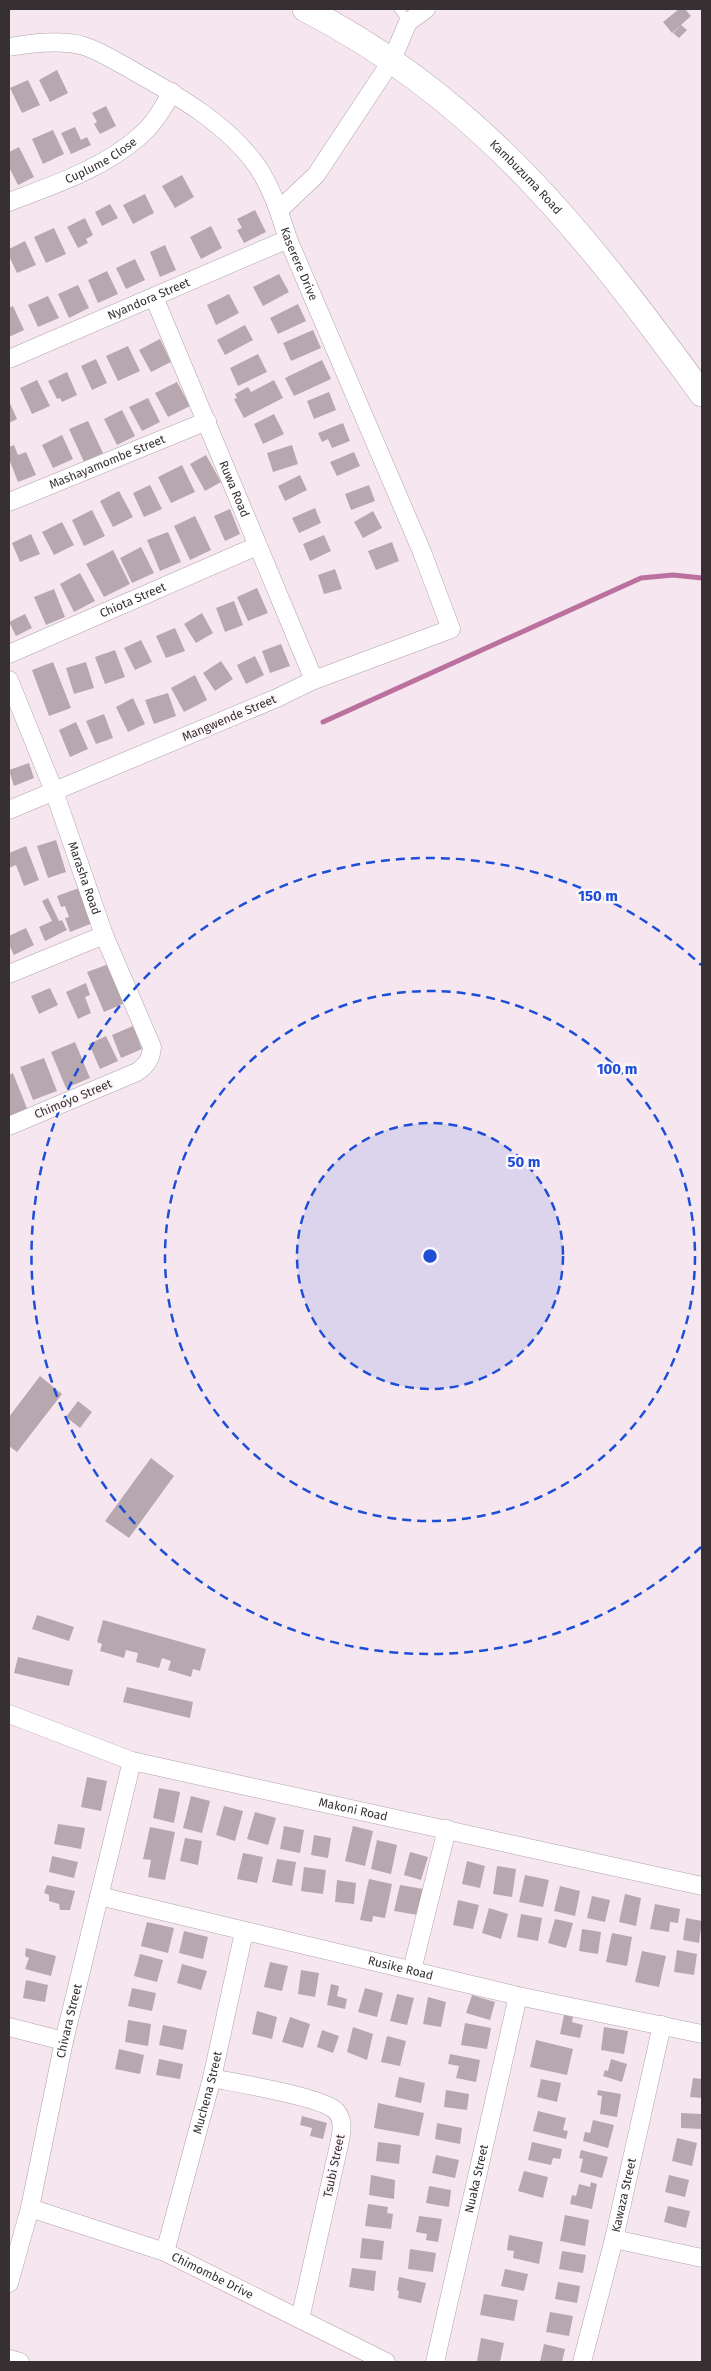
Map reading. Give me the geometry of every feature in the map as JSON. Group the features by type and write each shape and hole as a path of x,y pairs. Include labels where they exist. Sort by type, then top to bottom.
{"main road":[{"name":"Kambuzuma Road","path":"304,9 331,22 392,60 470,119 553,203 629,296 702,394"}],"street":[{"path":"279,210 316,175 392,60 403,16 426,9"},
{"name":"Kaserere Drive","path":"9,47 58,43 83,46 109,57 172,92 204,114 243,148 258,168 279,210 288,239 418,543 451,629"},
{"name":"Cuplume Close","path":"9,202 55,184 122,150 141,135 159,114 172,92"},
{"name":"Nyandora Street","path":"9,359 288,239"},
{"name":"Ruwa Road","path":"154,297 314,680"},
{"name":"Mashayamombe Street","path":"9,502 206,421"},
{"name":"Chiota Street","path":"9,654 257,546"},
{"name":"Mangwende Street","path":"9,810 277,698 314,680 451,629"},
{"name":"Marasha Road","path":"9,680 54,791 104,935 152,1047 152,1057 137,1072"},
{"path":"9,974 104,935"},
{"name":"Chimoyo Street","path":"9,1126 137,1072"},
{"name":"Makoni Road","path":"9,1714 132,1761 702,1886"},
{"name":"Chivara Street","path":"9,2282 30,2208 64,2041 132,1761"},
{"path":"412,1970 447,1829"},
{"name":"Rusike Road","path":"99,1896 518,1996 702,2034"},
{"name":"Muchena Street","path":"165,2252 212,2078 244,1932"},
{"name":"Nuaka Street","path":"435,2362 518,1996"},
{"name":"Kawaza Street","path":"582,2362 614,2239 662,2025"},
{"path":"9,2027 64,2041"},
{"name":"Tsubi Street","path":"212,2078 320,2102 337,2112 341,2119 342,2128 339,2145 300,2319"},
{"name":"Chimombe Drive","path":"30,2208 165,2252 300,2319 378,2361"},
{"path":"614,2239 702,2258"},
{"path":"9,2358 20,2362"}],"building":[{"path":"679,9 685,9 691,16 672,33 663,22"},
{"path":"681,25 687,30 679,38 673,33"},
{"path":"57,70 68,93 50,102 39,80"},
{"path":"28,80 40,105 22,113 10,88"},
{"path":"106,106 116,126 100,134 94,124 97,122 92,113"},
{"path":"75,127 81,140 87,137 91,145 71,154 61,133"},
{"path":"53,130 64,154 43,164 32,139"},
{"path":"19,147 34,177 18,185 9,167 9,152"},
{"path":"182,175 194,197 175,208 162,186"},
{"path":"145,194 154,213 133,224 123,205"},
{"path":"110,204 118,218 102,226 95,212"},
{"path":"255,210 266,232 244,243 237,230 242,228 237,219"},
{"path":"85,218 93,235 86,239 88,243 78,248 67,227"},
{"path":"211,226 222,248 201,259 190,237"},
{"path":"54,228 66,254 46,263 34,237"},
{"path":"25,241 36,265 17,273 9,256 9,249"},
{"path":"165,245 176,270 160,277 150,252"},
{"path":"135,259 145,280 126,289 116,268"},
{"path":"107,271 118,294 98,303 88,280"},
{"path":"279,274 289,292 263,306 253,287"},
{"path":"78,285 89,308 69,318 58,294"},
{"path":"229,294 239,313 216,325 207,305"},
{"path":"48,296 59,318 38,327 28,305"},
{"path":"298,304 306,321 278,334 270,318"},
{"path":"13,306 24,330 9,337 9,308"},
{"path":"245,325 253,340 225,355 217,340"},
{"path":"313,330 321,348 291,361 283,343"},
{"path":"160,339 171,362 151,372 139,350"},
{"path":"128,346 140,371 118,381 106,356"},
{"path":"258,354 267,372 238,386 230,368"},
{"path":"96,359 107,383 92,390 81,366"},
{"path":"322,360 331,379 294,396 285,378"},
{"path":"67,372 77,395 62,402 60,398 57,399 48,381"},
{"path":"37,380 50,406 32,414 20,388"},
{"path":"274,380 283,398 244,418 234,399 237,398 235,394 248,387 251,392"},
{"path":"177,382 190,406 168,417 155,393"},
{"path":"329,392 336,410 314,419 307,401"},
{"path":"148,398 160,422 142,431 129,407"},
{"path":"9,401 17,419 9,423"},
{"path":"122,410 135,436 117,445 104,419"},
{"path":"274,414 284,434 263,444 254,424"},
{"path":"88,421 103,453 84,462 69,429"},
{"path":"343,423 350,441 332,448 328,439 322,442 318,433"},
{"path":"62,435 73,459 53,468 42,445"},
{"path":"14,445 18,455 26,452 36,475 18,482 9,459 9,447"},
{"path":"292,445 298,464 273,472 267,453"},
{"path":"354,452 360,466 337,476 330,462"},
{"path":"206,455 221,482 205,491 190,464"},
{"path":"182,465 195,492 171,503 158,477"},
{"path":"300,475 307,490 285,501 278,486"},
{"path":"150,485 162,509 144,517 133,493"},
{"path":"369,485 375,501 351,510 345,494"},
{"path":"119,491 133,517 113,527 100,501"},
{"path":"315,508 321,523 299,533 292,518"},
{"path":"230,509 240,534 225,541 214,516"},
{"path":"92,510 105,536 84,546 72,520"},
{"path":"373,511 382,528 363,538 354,522"},
{"path":"195,516 211,550 190,560 174,526"},
{"path":"62,522 74,545 54,555 42,532"},
{"path":"168,532 181,562 160,571 147,540"},
{"path":"31,534 40,554 20,562 12,543"},
{"path":"324,535 331,551 310,561 303,544"},
{"path":"392,542 399,561 376,570 368,551"},
{"path":"141,547 154,573 132,583 120,558"},
{"path":"113,550 130,584 104,597 86,564"},
{"path":"335,569 342,589 324,594 318,575"},
{"path":"80,573 95,601 74,612 60,584"},
{"path":"257,588 268,613 248,621 237,597"},
{"path":"54,589 65,617 46,625 34,597"},
{"path":"234,601 243,625 225,632 216,608"},
{"path":"202,613 213,633 196,643 184,624"},
{"path":"25,614 32,628 16,636 9,622"},
{"path":"175,628 185,651 166,658 156,636"},
{"path":"141,640 152,662 135,670 124,648"},
{"path":"281,644 290,666 270,673 262,651"},
{"path":"115,650 125,677 105,684 95,657"},
{"path":"255,656 264,675 246,684 237,665"},
{"path":"221,661 233,679 215,691 203,673"},
{"path":"53,662 71,708 49,716 32,670"},
{"path":"86,662 94,688 74,694 66,668"},
{"path":"195,675 207,700 184,712 171,688"},
{"path":"168,693 176,716 154,724 145,700"},
{"path":"133,698 145,724 128,732 116,707"},
{"path":"104,714 113,738 96,744 86,721"},
{"path":"76,722 88,749 70,757 59,730"},
{"path":"29,763 34,778 14,786 9,770"},
{"path":"56,840 66,872 48,878 37,846"},
{"path":"26,846 39,880 24,886 16,865 9,868 9,853"},
{"path":"79,888 93,923 70,932 65,918 69,917 65,906 61,907 57,896"},
{"path":"48,898 59,921 62,920 67,930 45,941 39,927 52,921 42,901"},
{"path":"26,928 34,945 14,955 9,945 9,936"},
{"path":"109,964 125,1003 104,1012 87,972"},
{"path":"86,983 90,995 85,997 91,1013 78,1019 66,992"},
{"path":"50,988 58,1005 39,1014 31,996"},
{"path":"133,1026 142,1049 121,1058 112,1035"},
{"path":"106,1036 118,1061 100,1069 89,1044"},
{"path":"75,1042 90,1078 66,1088 51,1052"},
{"path":"44,1058 57,1091 33,1100 20,1067"},
{"path":"13,1073 28,1111 9,1118 9,1075"},
{"path":"40,1376 62,1394 17,1452 9,1446 9,1417"},
{"path":"78,1401 92,1412 80,1428 66,1417"},
{"path":"151,1458 174,1476 129,1538 105,1521"},
{"path":"37,1615 74,1627 69,1641 32,1629"},
{"path":"103,1620 206,1649 200,1671 193,1669 191,1677 168,1670 171,1661 162,1658 159,1668 136,1662 138,1653 126,1650 124,1658 100,1651 102,1644 97,1642"},
{"path":"18,1657 73,1670 69,1686 14,1673"},
{"path":"127,1687 193,1702 190,1718 123,1702"},
{"path":"87,1777 107,1781 101,1811 81,1807"},
{"path":"159,1788 180,1792 174,1823 153,1818"},
{"path":"191,1796 210,1801 202,1833 183,1828"},
{"path":"224,1806 243,1811 235,1841 216,1835"},
{"path":"255,1812 276,1818 268,1845 247,1839"},
{"path":"58,1824 85,1828 81,1849 54,1844"},
{"path":"284,1826 304,1830 300,1853 280,1849"},
{"path":"353,1826 373,1831 365,1866 345,1861"},
{"path":"150,1827 175,1832 165,1880 148,1877 151,1860 143,1859"},
{"path":"314,1835 331,1838 328,1858 311,1855"},
{"path":"185,1838 202,1841 198,1865 180,1861"},
{"path":"377,1840 397,1845 391,1874 371,1869"},
{"path":"410,1852 428,1857 421,1880 404,1875"},
{"path":"243,1853 263,1857 257,1883 237,1879"},
{"path":"52,1856 78,1862 74,1878 49,1872"},
{"path":"277,1859 296,1862 292,1886 272,1882"},
{"path":"467,1861 485,1866 480,1888 462,1884"},
{"path":"497,1866 516,1869 512,1897 493,1894"},
{"path":"304,1867 326,1870 323,1894 301,1891"},
{"path":"525,1875 549,1880 543,1907 519,1902"},
{"path":"369,1879 392,1884 385,1918 373,1916 372,1922 360,1920"},
{"path":"337,1880 356,1883 354,1904 335,1902"},
{"path":"47,1885 75,1891 70,1910 60,1910 59,1904 49,1901 49,1895 44,1893"},
{"path":"400,1885 423,1889 418,1915 394,1911"},
{"path":"560,1886 580,1891 575,1916 554,1911"},
{"path":"625,1894 641,1898 636,1926 619,1922"},
{"path":"592,1896 610,1900 605,1922 587,1918"},
{"path":"458,1900 479,1905 473,1929 453,1925"},
{"path":"655,1904 680,1909 678,1923 670,1922 669,1932 650,1929"},
{"path":"489,1908 508,1914 501,1939 482,1933"},
{"path":"521,1914 542,1918 538,1941 517,1937"},
{"path":"686,1918 702,1921 699,1943 683,1940"},
{"path":"555,1919 573,1923 566,1948 548,1943"},
{"path":"147,1922 174,1928 168,1953 141,1946"},
{"path":"582,1929 601,1932 598,1954 579,1951"},
{"path":"184,1931 208,1937 203,1959 179,1953"},
{"path":"612,1933 632,1937 627,1966 606,1962"},
{"path":"26,1948 56,1956 51,1976 25,1969 29,1958 25,1956"},
{"path":"677,1950 697,1954 694,1975 674,1972"},
{"path":"642,1951 666,1956 659,1987 635,1982"},
{"path":"140,1954 163,1960 157,1982 134,1976"},
{"path":"270,1962 288,1966 282,1991 264,1987"},
{"path":"182,1964 207,1971 201,1990 177,1983"},
{"path":"301,1970 319,1973 315,1997 298,1994"},
{"path":"26,1980 48,1985 45,2002 23,1998"},
{"path":"331,1984 339,1986 337,1996 347,1999 345,2009 327,2005"},
{"path":"132,1988 156,1993 152,2011 128,2006"},
{"path":"365,1988 383,1993 377,2017 358,2012"},
{"path":"397,1994 414,1998 407,2025 390,2021"},
{"path":"472,1995 495,2002 490,2020 466,2013"},
{"path":"428,1997 446,2002 441,2027 423,2024"},
{"path":"257,2011 277,2017 272,2039 252,2034"},
{"path":"564,2015 573,2017 572,2022 583,2025 580,2038 560,2034"},
{"path":"290,2017 310,2024 303,2048 282,2042"},
{"path":"128,2020 151,2024 148,2046 125,2042"},
{"path":"465,2023 491,2028 487,2049 461,2045"},
{"path":"163,2025 187,2030 183,2050 159,2045"},
{"path":"353,2027 373,2034 367,2060 347,2052"},
{"path":"604,2027 628,2031 624,2054 601,2050"},
{"path":"322,2030 339,2036 333,2053 317,2047"},
{"path":"387,2036 406,2041 400,2066 381,2062"},
{"path":"536,2040 573,2049 567,2075 530,2067"},
{"path":"119,2049 144,2055 140,2074 115,2069"},
{"path":"450,2054 480,2060 476,2082 456,2078 459,2066 448,2064"},
{"path":"159,2059 183,2064 180,2079 156,2075"},
{"path":"611,2059 627,2064 622,2082 603,2076 605,2070 608,2071"},
{"path":"399,2077 425,2083 421,2103 395,2097"},
{"path":"693,2078 702,2079 702,2098 690,2097"},
{"path":"541,2079 561,2083 557,2102 537,2097"},
{"path":"446,2090 469,2094 467,2110 444,2107"},
{"path":"598,2090 621,2094 617,2117 600,2114 602,2096 597,2095"},
{"path":"378,2103 424,2113 419,2136 374,2128"},
{"path":"538,2111 566,2118 563,2130 568,2131 566,2139 533,2131"},
{"path":"681,2113 702,2114 702,2129 681,2128"},
{"path":"302,2116 327,2123 323,2139 310,2136 312,2128 300,2125"},
{"path":"593,2120 614,2125 608,2148 583,2141 585,2132 590,2133"},
{"path":"437,2123 462,2128 460,2144 435,2139"},
{"path":"677,2138 697,2143 692,2166 672,2161"},
{"path":"378,2142 401,2145 399,2164 376,2161"},
{"path":"532,2142 562,2149 560,2159 553,2158 551,2165 528,2160"},
{"path":"581,2150 608,2157 602,2178 580,2172 583,2159 579,2158"},
{"path":"436,2155 459,2160 455,2178 432,2173"},
{"path":"524,2171 548,2177 543,2198 518,2191"},
{"path":"371,2175 395,2180 394,2199 369,2195"},
{"path":"669,2175 689,2180 685,2197 665,2192"},
{"path":"591,2182 597,2184 592,2209 570,2204 572,2195 576,2196 579,2184 590,2187"},
{"path":"429,2186 451,2190 449,2207 426,2203"},
{"path":"368,2204 388,2207 387,2213 393,2214 391,2229 365,2226"},
{"path":"668,2206 690,2211 686,2228 664,2222"},
{"path":"565,2215 589,2220 585,2246 560,2241"},
{"path":"419,2216 442,2219 438,2242 426,2240 427,2234 416,2232"},
{"path":"509,2235 543,2242 539,2264 513,2258 514,2251 507,2250"},
{"path":"362,2238 384,2241 382,2260 360,2258"},
{"path":"410,2249 436,2253 433,2272 408,2269"},
{"path":"562,2251 586,2255 583,2273 559,2269"},
{"path":"352,2268 376,2271 374,2291 349,2287"},
{"path":"505,2269 528,2274 524,2291 501,2286"},
{"path":"399,2277 426,2283 421,2303 398,2298"},
{"path":"558,2282 580,2286 577,2303 555,2299"},
{"path":"484,2294 518,2300 514,2321 480,2315"},
{"path":"550,2312 573,2316 569,2336 546,2332"},
{"path":"481,2338 504,2343 500,2362 477,2361"},
{"path":"544,2344 565,2349 562,2362 540,2362"}],"waterway":[{"path":"323,722 641,578 673,575 702,578"}]}
